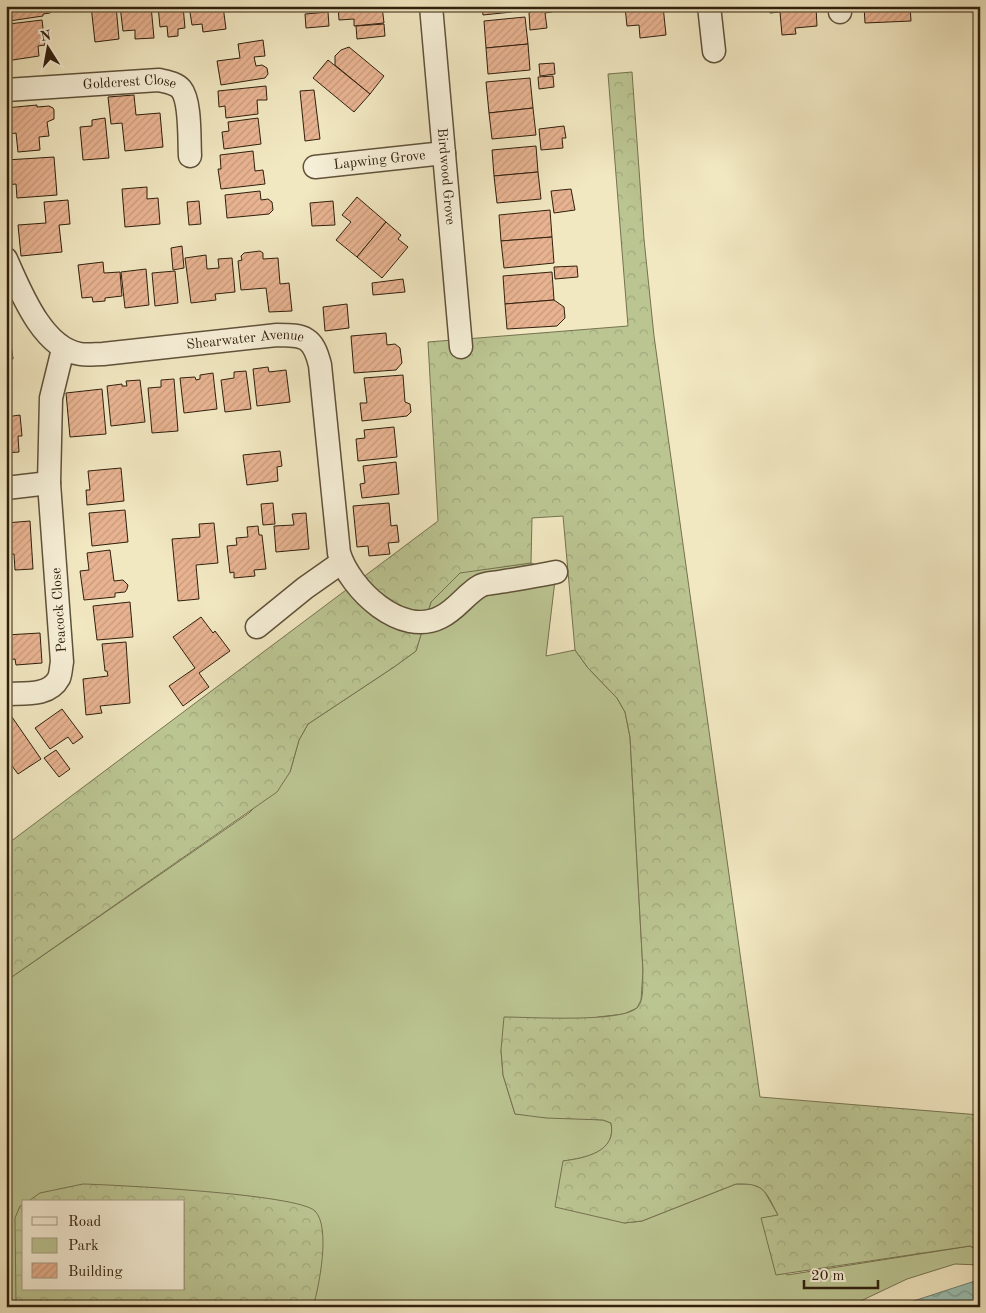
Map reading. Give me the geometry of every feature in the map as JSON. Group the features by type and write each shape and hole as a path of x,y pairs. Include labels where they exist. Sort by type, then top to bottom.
{"street":[{"name":"Birdwood Grove","path":"431,6 461,347"},
{"path":"709,6 714,51"},
{"name":"Goldcrest Close","path":"6,90 159,80 171,82 181,88 186,99 190,156"},
{"name":"Lapwing Grove","path":"315,167 444,153"},
{"name":"Shearwater Avenue","path":"6,259 33,314 48,335 63,348 80,354 103,354 278,335 294,335 307,339 317,350 320,366 339,553 342,562 361,591 376,605 389,613 409,620 425,621 441,618 481,586 556,572"},
{"name":"Peacock Close","path":"6,694 40,692 50,687 59,677 62,662 49,483 51,398 63,348"},
{"path":"6,488 49,483"},
{"path":"257,627 305,588 342,562"}],"green space":[{"path":"632,72 644,239 654,336 760,1097 980,1115 980,1251 970,1246 776,1275 761,1218 778,1215 767,1194 759,1187 753,1185 736,1184 642,1221 624,1223 555,1207 563,1161 581,1158 598,1152 609,1141 612,1133 611,1123 603,1120 546,1118 515,1114 503,1075 501,1050 504,1017 613,1016 627,1013 637,1008 640,1005 643,991 630,737 625,712 617,698 588,668 575,650 563,516 532,518 531,563 460,573 431,602 416,651 308,724 299,740 290,772 277,792 6,981 6,845 438,521 428,342 628,326 608,74"},
{"path":"531,563 556,572 546,656 575,650 588,668 617,698 625,712 630,737 643,971 641,1000 637,1008 624,1014 598,1017 501,1050 503,1075 515,1114 603,1120 611,1123 612,1133 605,1147 598,1152 581,1158 563,1161 624,1223 642,1221 736,1184 751,1184 763,1189 778,1215 787,1275 970,1246 980,1251 980,1265 955,1264 907,1279 848,1307 6,1307 6,981 249,813 290,772 299,740 308,724 416,651 431,602 460,572"},
{"path":"83,1184 167,1188 243,1195 302,1205 315,1211 320,1219 322,1230 322,1258 313,1307 16,1307 15,1218 22,1205 22,1290 185,1290 185,1200 30,1200 40,1193"}],"water":[{"path":"975,1281 980,1284 980,1307 895,1307"}],"building":[{"path":"6,6 54,6 54,8 50,13 43,14 43,16 9,21 9,17 6,17"},
{"path":"91,6 116,6 119,39 95,42"},
{"path":"120,6 151,6 154,38 135,39 135,30 123,31"},
{"path":"158,6 183,6 185,28 178,29 178,36 168,37 167,26 160,27"},
{"path":"189,6 223,6 226,29 203,32 202,24 192,25"},
{"path":"338,6 382,6 384,23 354,26 354,19 339,20"},
{"path":"482,6 512,6 512,12 483,15"},
{"path":"530,6 552,6 552,12 545,13 547,28 530,30"},
{"path":"663,6 666,35 640,38 639,25 627,26 625,7"},
{"path":"770,6 794,6 794,9 816,7 817,26 795,28 796,34 782,35 780,12 770,13"},
{"path":"864,6 910,6 911,21 865,23"},
{"path":"971,6 980,6 980,16 977,10 973,12"},
{"path":"328,12 329,26 306,28 305,14"},
{"path":"525,17 528,44 486,48 484,21"},
{"path":"42,20 45,45 38,46 39,56 6,61 6,35 11,34 9,24"},
{"path":"384,24 385,36 357,39 356,26"},
{"path":"263,40 265,56 254,57 256,66 262,65 267,68 268,74 265,78 221,85 217,61 240,58 238,44"},
{"path":"528,44 530,70 488,74 486,48"},
{"path":"349,47 384,76 370,94 335,65 335,56 341,50"},
{"path":"328,60 370,94 354,112 313,78"},
{"path":"554,63 555,74 540,76 539,64"},
{"path":"553,76 554,87 539,89 538,77"},
{"path":"530,78 533,108 489,113 486,82"},
{"path":"266,86 267,100 257,100 258,114 226,118 225,106 219,107 218,91"},
{"path":"314,90 320,139 305,141 300,91"},
{"path":"134,95 136,115 160,113 163,147 125,151 122,123 111,124 108,97"},
{"path":"37,105 37,107 49,106 54,110 54,119 47,122 49,136 39,137 40,150 18,152 16,133 8,134 6,108"},
{"path":"533,108 536,135 492,139 489,113"},
{"path":"105,118 109,158 83,160 80,127 92,126 92,120"},
{"path":"258,118 261,144 224,149 222,132 229,131 228,122"},
{"path":"564,126 566,138 562,138 563,148 541,150 539,129"},
{"path":"536,146 538,172 494,176 492,150"},
{"path":"253,151 255,171 263,170 265,184 221,189 218,169 221,169 220,155"},
{"path":"54,157 57,195 17,198 16,184 6,185 6,160"},
{"path":"538,172 541,199 497,203 494,176"},
{"path":"147,187 147,199 158,198 160,224 125,227 122,189"},
{"path":"571,189 575,210 554,213 551,191"},
{"path":"260,191 261,200 268,199 272,202 273,210 269,214 227,218 225,195"},
{"path":"357,197 386,222 357,257 336,240 351,222 342,215"},
{"path":"68,200 70,224 59,225 62,252 21,256 18,225 46,223 44,202"},
{"path":"199,201 201,224 189,225 187,202"},
{"path":"333,201 335,225 312,226 310,203"},
{"path":"550,210 552,237 501,241 499,215"},
{"path":"386,222 401,235 398,239 408,247 382,278 357,257"},
{"path":"552,237 554,263 504,268 501,241"},
{"path":"182,246 184,268 173,270 171,248"},
{"path":"260,251 263,253 263,259 278,258 280,284 289,283 292,311 269,312 266,288 241,290 238,261 242,260 241,256 244,253"},
{"path":"206,255 207,269 219,268 218,259 232,258 235,292 215,294 216,300 191,303 185,258"},
{"path":"103,262 104,273 120,272 122,296 93,302 92,297 82,298 78,265"},
{"path":"577,266 578,277 555,279 554,267"},
{"path":"146,269 149,305 125,308 121,272"},
{"path":"175,271 178,303 155,306 152,273"},
{"path":"552,272 554,300 505,304 503,276"},
{"path":"403,279 405,292 373,295 372,283"},
{"path":"554,300 564,307 565,318 557,326 507,329 505,304"},
{"path":"347,304 349,328 325,331 323,307"},
{"path":"386,333 387,345 395,344 400,348 402,363 396,370 354,373 351,336"},
{"path":"6,337 10,337 13,359 6,360"},
{"path":"268,367 269,372 286,370 290,402 257,406 253,369"},
{"path":"246,371 251,409 225,412 221,380 234,378 234,372"},
{"path":"213,373 217,409 184,413 180,378 195,377 196,380 200,379 200,375"},
{"path":"403,375 405,402 410,404 411,412 407,416 362,421 360,403 367,403 364,378"},
{"path":"174,379 178,431 152,433 148,388 161,387 161,380"},
{"path":"140,380 145,422 111,426 107,386 122,384 122,386 127,386 126,381"},
{"path":"102,389 106,434 70,437 66,393"},
{"path":"20,415 22,436 18,436 19,452 6,453 6,417"},
{"path":"394,427 397,457 358,461 356,439 365,438 364,430"},
{"path":"280,451 282,466 277,467 278,481 247,485 243,455"},
{"path":"396,462 399,494 362,498 360,484 365,483 363,466"},
{"path":"121,468 124,501 87,505 86,490 90,490 88,471"},
{"path":"273,503 275,524 263,525 261,504"},
{"path":"389,503 391,526 397,525 399,542 388,543 390,554 369,556 368,546 357,547 353,506"},
{"path":"125,510 128,542 92,546 89,513"},
{"path":"306,513 309,549 276,552 274,526 294,525 292,514"},
{"path":"30,521 33,569 15,570 14,554 6,554 6,523"},
{"path":"214,523 218,563 196,565 199,599 178,601 172,539 200,537 199,524"},
{"path":"258,526 259,535 262,535 266,569 254,570 255,576 234,578 234,572 230,573 227,546 237,545 236,538 248,537 247,527"},
{"path":"110,550 114,581 123,580 128,585 127,589 125,592 115,593 115,597 84,600 80,571 89,570 87,553"},
{"path":"130,602 133,637 97,640 93,606"},
{"path":"201,617 213,633 215,631 230,651 199,673 209,687 183,706 169,686 195,668 173,637"},
{"path":"40,633 42,663 16,665 15,659 6,660 6,635"},
{"path":"126,642 130,703 100,706 102,713 86,715 83,679 108,676 107,671 105,671 102,644"},
{"path":"62,709 83,737 73,744 68,737 50,749 35,728"},
{"path":"12,717 41,759 18,774 12,766 6,770 6,721"},
{"path":"56,750 70,769 59,777 44,758"}]}
